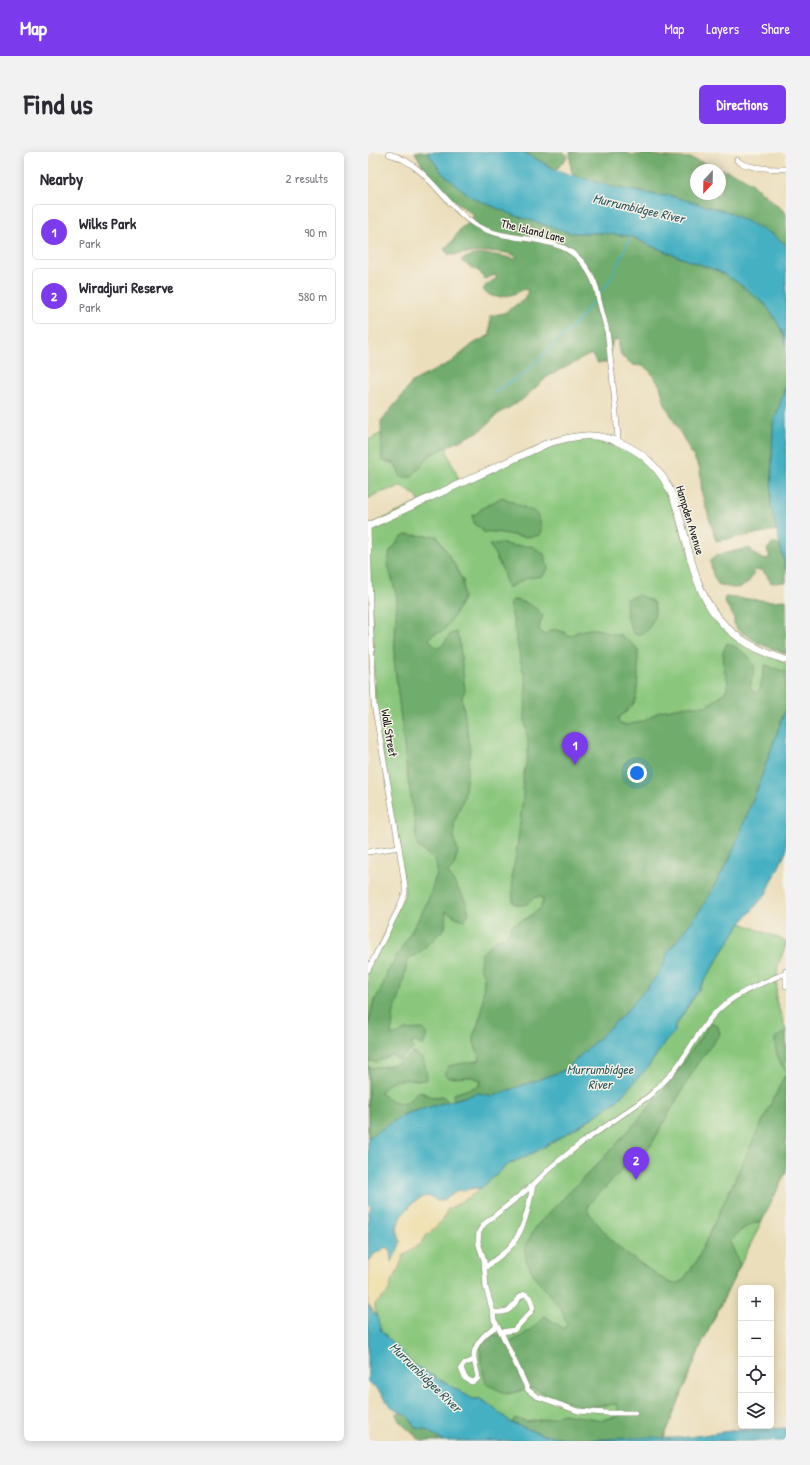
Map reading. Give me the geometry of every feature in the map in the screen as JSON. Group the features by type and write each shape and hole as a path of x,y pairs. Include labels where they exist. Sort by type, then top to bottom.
{"main road":[{"name":"Hampden Avenue","path":"368,526 534,449 574,436 597,436 618,442 633,449 646,458 666,481 677,507 692,565 704,597 717,618 732,633 747,644 763,652 786,660"}],"street":[{"name":"The Island Lane","path":"389,154 403,158 411,163 431,182 448,202 480,227 499,233 550,243 573,253 580,259 596,286 607,331 618,442"},
{"path":"738,160 742,164 749,166 786,169"},
{"name":"Wall Street","path":"368,526 374,704 399,847 405,893 368,970"},
{"path":"368,852 399,847"},
{"path":"786,970 786,986"},
{"path":"635,1413 578,1411 534,1395 528,1390 493,1317 486,1288 484,1260 478,1242 481,1228 533,1185 551,1167 580,1144 649,1096 682,1060 707,1022 723,1005 753,987 786,973"},
{"path":"485,1268 509,1249 515,1241 524,1222 533,1185"},
{"path":"493,1312 506,1312 522,1295 525,1294 530,1298 533,1308 530,1313 514,1330 501,1332"},
{"path":"474,1360 476,1348 481,1339 486,1333 497,1326"}],"green space":[{"path":"415,152 427,152 442,173 545,224 571,233 601,233 631,236 649,245 716,270 737,282 765,304 783,333 786,346 786,379 784,392 773,424 771,505 777,530 716,541 702,494 700,469 665,404 660,386 649,370 642,366 634,365 621,356 619,339 613,341 606,363 597,363 591,354 547,377 522,400 498,414 480,431 430,455 411,477 401,477 394,463 382,461 381,421 412,382 451,362 473,344 490,335 490,316 504,313 525,299 528,291 524,289 517,293 504,296 491,296 483,290 487,284 497,278 495,275 484,279 480,272 461,261 473,255 480,254 515,259 517,257 511,254 494,252 449,255 444,249 452,242 461,228 468,224 474,215 440,188 426,171"},
{"path":"523,152 563,152 568,156 556,170"},
{"path":"570,152 622,152 633,155 648,154 666,157 690,158 708,164 690,164 690,200 726,200 726,171 738,175 751,183 786,213 786,245 773,235 730,213 668,195 663,196 616,188 573,175 571,169"},
{"path":"401,423 448,440 448,456 458,478 459,484 534,449 590,436 633,449 666,481 702,593 725,626 786,663 786,708 757,789 478,1093 405,1114 368,1138 368,970 405,893 376,720 368,526 420,502 416,496 402,486 376,494 368,499 368,440"},
{"path":"502,497 536,513 541,524 540,535 525,537 497,532 483,532 481,528 475,525 472,516"},
{"path":"406,535 437,536 463,581 463,598 454,616 443,631 433,634 429,639 435,647 441,647 451,634 456,632 459,639 465,690 462,697 470,751 464,797 454,823 454,840 458,851 454,866 448,873 465,900 469,913 465,920 446,911 445,928 420,952 408,959 400,996 394,1012 391,1035 397,1035 405,1030 423,1029 427,1034 423,1046 412,1042 413,1049 399,1060 391,1055 376,1062 368,1061 368,1027 373,1004 382,987 387,973 427,903 437,873 436,861 417,846 394,659 397,598 388,564 390,551 402,537"},
{"path":"774,542 781,547 786,570 786,582 771,583 762,570 755,570 749,582 741,587 730,588 718,584 713,575 710,561 716,555 750,548 754,554 762,559 770,558 767,549"},
{"path":"501,543 514,546 532,546 544,554 548,568 543,576 527,578 508,588 502,569 490,545"},
{"path":"638,595 653,602 655,611 653,621 648,629 640,634 634,634 627,618 626,599"},
{"path":"725,597 772,601 786,600 786,654 760,644 738,630 734,624 734,617 724,601"},
{"path":"513,600 526,603 540,612 543,616 539,630 545,635 549,630 560,631 569,636 584,630 596,629 621,635 638,649 636,699 631,707 618,718 619,724 627,725 644,721 660,711 687,706 706,706 714,701 726,691 728,682 724,669 723,652 727,643 743,652 752,661 754,671 750,688 755,693 760,689 765,665 786,672 786,708 730,858 703,906 669,952 656,977 624,1014 565,1070 493,1096 478,1093 454,1100 453,1095 479,1086 481,1080 472,1077 449,1078 444,1074 449,1066 480,1060 473,1037 482,1012 484,977 480,967 481,955 496,939 506,937 512,925 527,918 540,909 543,901 541,897 535,897 530,902 523,905 513,903 512,872 516,857 523,797 523,777 527,760 528,742 525,720 526,681 520,659 510,603"},
{"path":"741,923 786,941 786,945 778,965 776,1000 786,1030 786,1172 702,1343 663,1440 512,1423 487,1403 480,1399 473,1399 414,1365 390,1342 381,1331 375,1310 375,1304 390,1287 391,1281 395,1277 404,1255 422,1243 426,1236 443,1220 447,1210 471,1196 507,1165 537,1151 581,1125 617,1101 648,1067 666,1041 675,1032 675,1027"},
{"path":"711,1022 718,1026 720,1034 697,1064 650,1147 628,1164 588,1205 588,1212 611,1240 625,1253 668,1282 675,1284 683,1280 696,1262 786,1073 786,1172 762,1221 744,1228 730,1242 740,1265 702,1343 663,1440 582,1440 543,1435 512,1423 515,1418 527,1422 551,1418 563,1414 603,1420 620,1415 616,1404 585,1407 554,1398 533,1388 507,1394 486,1384 481,1357 482,1344 484,1339 493,1335 505,1334 509,1342 519,1338 545,1316 564,1329 567,1323 560,1308 536,1278 526,1261 525,1246 537,1225 614,1147 665,1089"},
{"path":"786,1031 786,1071 781,1064 775,1047 775,1038"},
{"path":"415,1053 423,1061 426,1068 427,1080 395,1081 384,1087 380,1093 392,1101 406,1103 418,1091 433,1097 443,1096 448,1102 405,1114 368,1138 368,1067 380,1067 394,1064"},
{"path":"402,1413 408,1416 416,1428 425,1429 443,1441 421,1441 399,1421 396,1414"}],"sand":[{"path":"481,1188 471,1196 447,1210 443,1220 426,1236 422,1243 404,1255 395,1277 391,1281 390,1288 384,1297 375,1304 377,1317 368,1304 368,1263 375,1253 388,1247 391,1251 392,1261 400,1242 397,1227 402,1215 411,1204 424,1196 449,1197 458,1190"}],"water":[{"name":"Murrumbidgee River","path":"427,152 523,152 556,170 616,188 663,196 668,195 730,213 773,235 786,245 786,346 783,333 765,304 737,282 716,270 649,245 631,236 601,233 571,233 513,215 471,197 442,173"},
{"path":"786,379 786,570 771,505 773,424 784,392"},
{"path":"786,708 786,852 766,894 741,923 675,1026 675,1032 666,1041 648,1067 617,1101 581,1125 537,1151 507,1165 481,1188 472,1188 464,1191 458,1190 440,1201 437,1201 431,1196 420,1198 401,1216 397,1229 400,1244 392,1262 391,1251 388,1247 375,1253 368,1263 368,1213 371,1207 368,1204 368,1138 405,1114 478,1093 493,1096 565,1070 624,1014 656,977 666,960 668,952 703,906 730,858"},
{"path":"368,1304 377,1317 381,1331 414,1365 473,1399 480,1399 487,1403 512,1423 543,1435 582,1440 653,1437 672,1438 692,1437 744,1429 786,1428 786,1441 443,1441 425,1429 416,1428 408,1416 392,1408 378,1390 368,1382"}],"waterway":[{"path":"601,292 610,280 631,236"},
{"path":"493,393 525,373 575,324 593,302"}],"place":[{"name":"Wilks Park","path":"575,765"},
{"name":"Wiradjuri Reserve","path":"636,1180"}]}
